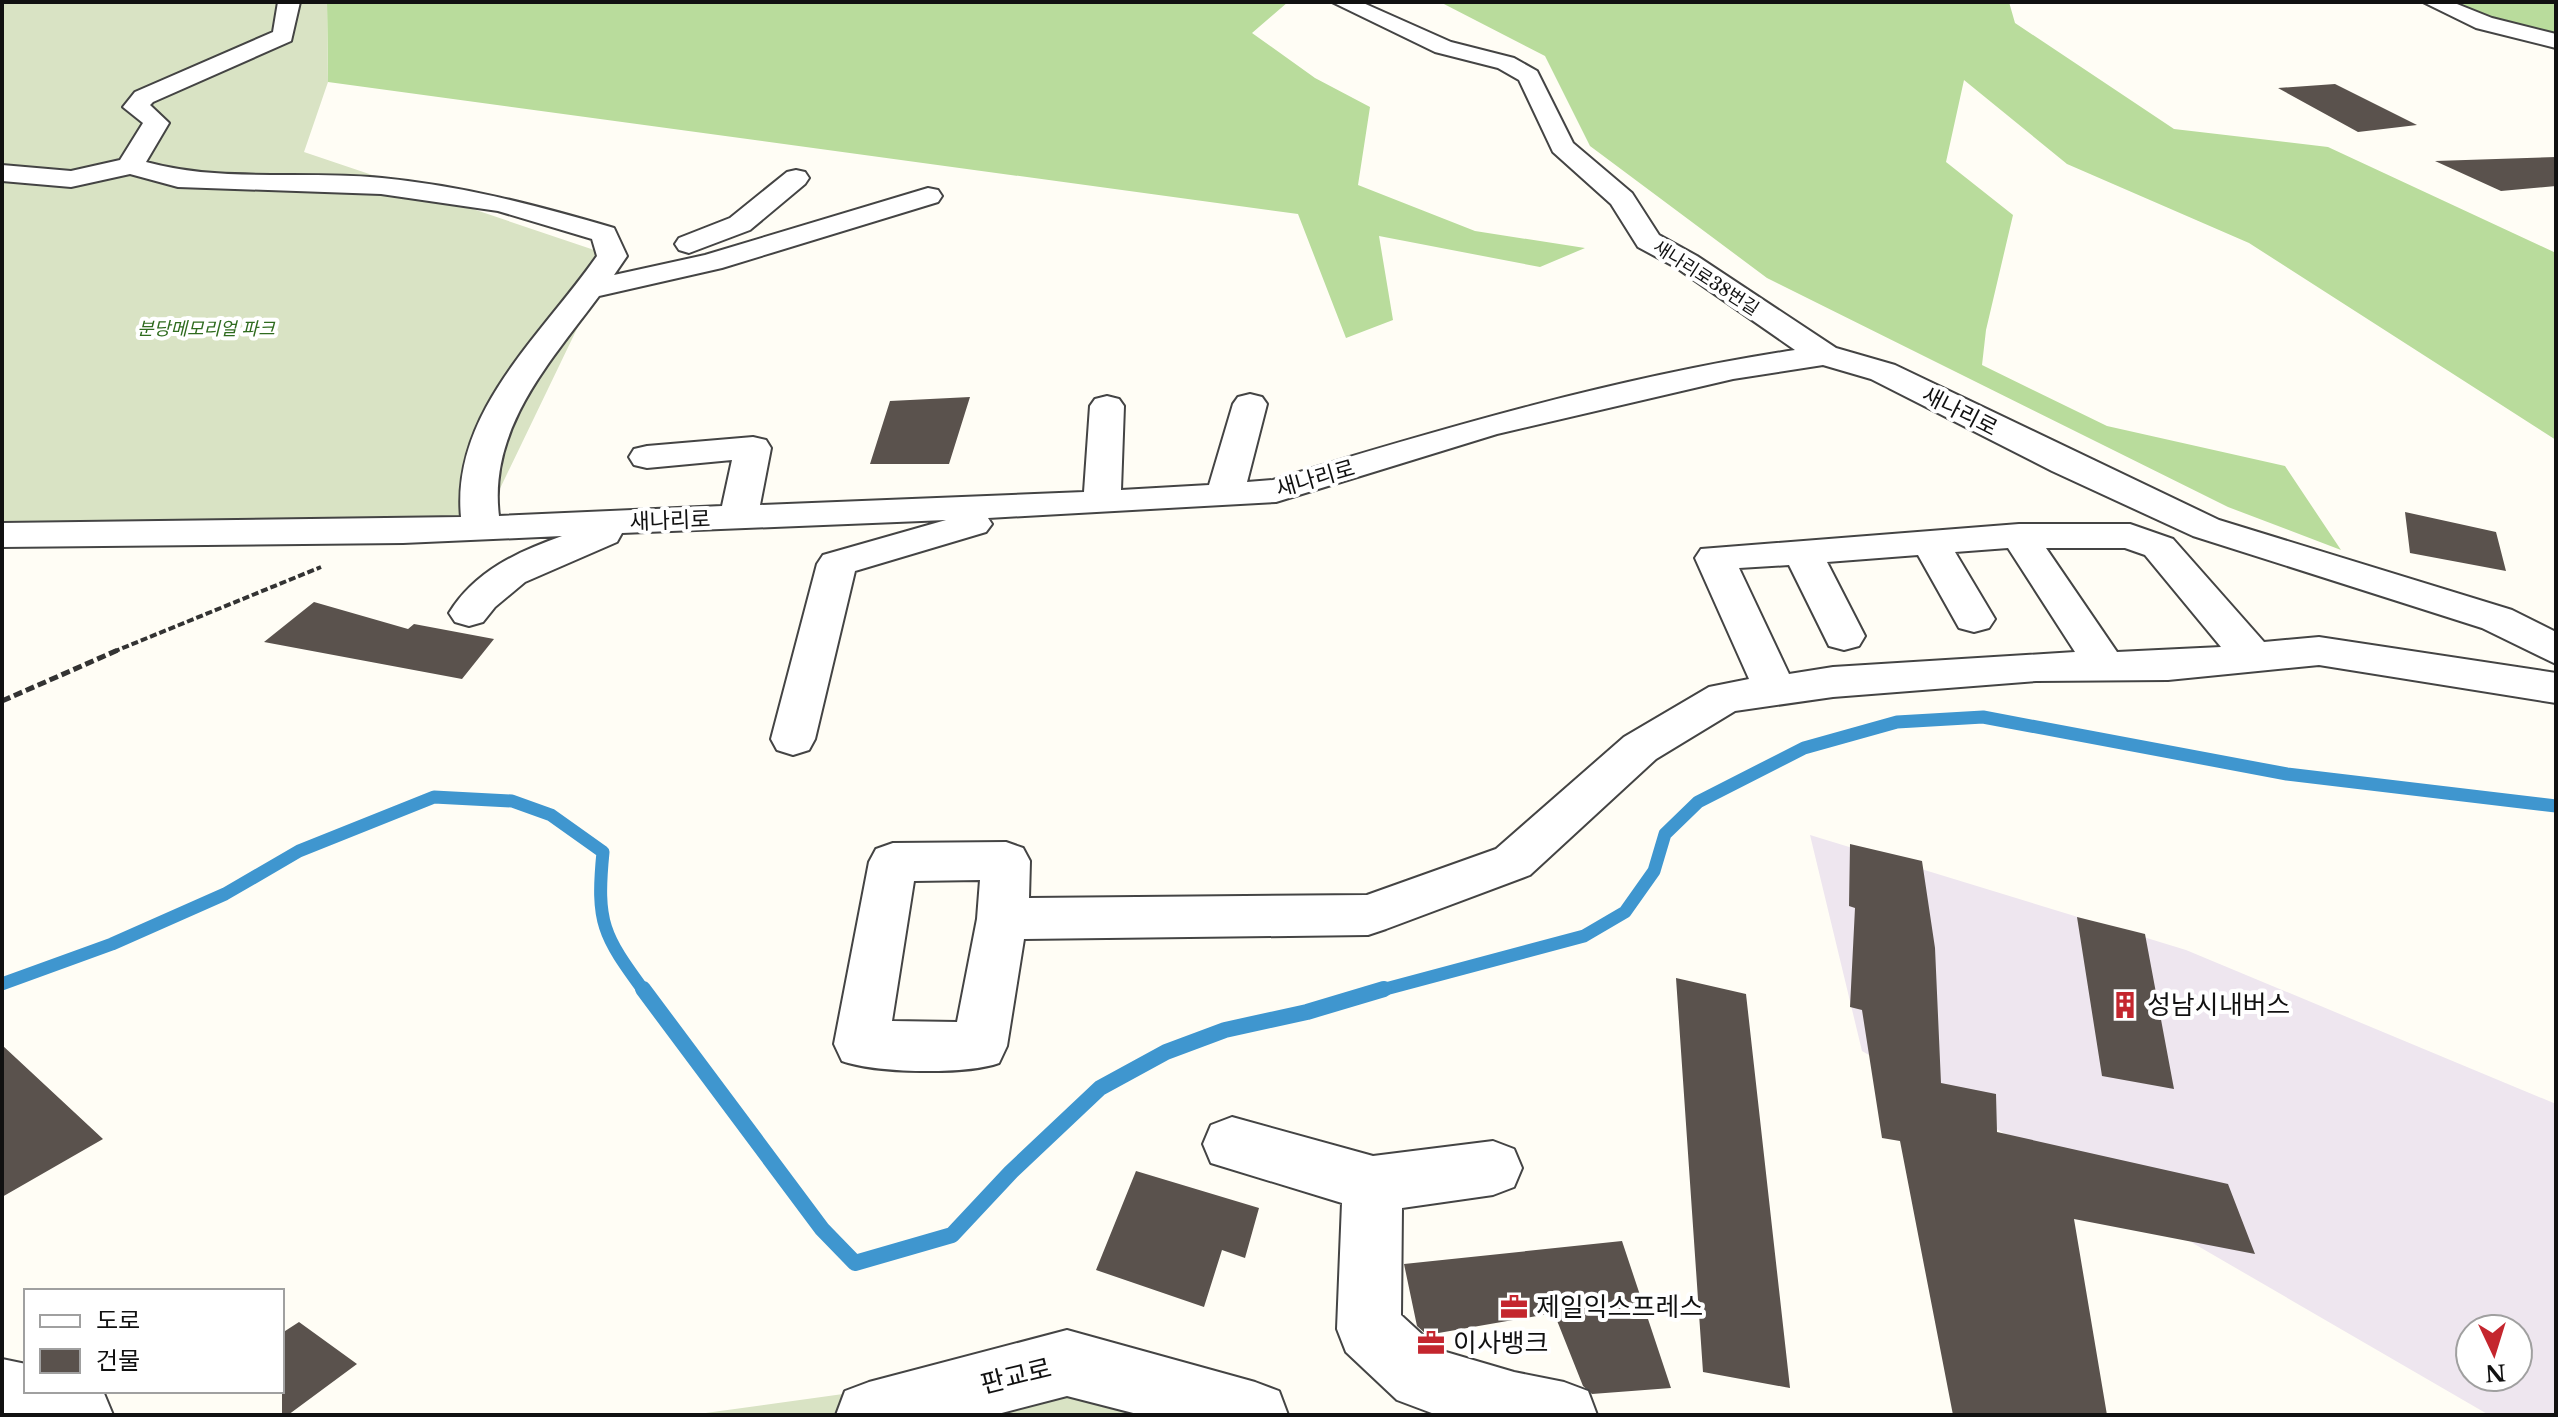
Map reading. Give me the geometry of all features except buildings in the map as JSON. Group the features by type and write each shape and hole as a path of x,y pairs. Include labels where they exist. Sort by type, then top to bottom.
{"street":[{"path":"130,166 156,123 147,112 135,107 144,97 283,36 289,2"},
{"name":"새나리로38번길","path":"1343,2 1443,47 1506,63 1529,76 1562,147 1622,199 1648,241 1687,262 1824,355"},
{"path":"2434,2 2484,23 2556,41"},
{"path":"2,173 71,179 130,166 178,179 381,186 501,203 604,234 612,256"},
{"path":"612,256 641,257 706,239 740,224 796,178"},
{"path":"591,289 712,262 928,196"},
{"path":"481,528 478,486 486,444 527,369 591,289 612,256"},
{"name":"새나리로","path":"2,535 481,528 1102,502 1276,491 1487,426 1733,369 1824,355 1883,372 2065,463 2206,528 2497,619 2556,650"},
{"path":"1225,495 1250,404"},
{"path":"1102,502 1107,406"},
{"path":"647,457 753,448 739,517"},
{"path":"793,739 837,564 980,522 1007,506"},
{"path":"469,613 482,592 541,558 635,521"},
{"path":"2019,536 2105,666"},
{"path":"1776,691 1709,544 1803,552 2019,536 2130,536 2159,547 2253,657"},
{"path":"1930,542 1974,619"},
{"path":"1803,552 1844,636"},
{"path":"1002,919 1368,915 1513,862 1640,748 1724,698 1864,680 2036,667 2168,666 2319,651 2556,688"},
{"path":"1232,1144 1373,1184 1493,1168"},
{"path":"1373,1184 1369,1329 1420,1377 1514,1405 1564,1415"},
{"name":"판교로","path":"869,1415 1067,1363 1203,1398 1255,1415"},
{"path":"2,1392 70,1408 80,1415"}],"path":[{"path":"2,701 95,656 227,608 334,561"}],"shaded area":[{"path":"1810,835 2186,950 2556,1104 2556,1415 2489,1415 1862,1051"}],"green space":[{"name":"분당메모리얼 파크","path":"2,2 327,2 328,82 304,152 612,256 481,528 2,534"},
{"path":"327,2 1288,2 1252,33 1315,78 1370,107 1358,185 1475,231 1585,248 1540,267 1379,236 1393,320 1346,338 1298,214 328,82"},
{"path":"2009,2 2015,23 2174,129 2328,147 2556,253 2556,440 2249,243 2067,164 1964,80 1946,162 2013,215 1986,330 1982,365 2107,426 2285,466 2341,550 2228,507 1767,278 1590,146 1545,56 1442,3"},
{"path":"2447,2 2556,2 2556,36 2524,32"},
{"path":"1067,1363 1215,1415 691,1415"}],"waterway":[{"path":"1378,991 1584,936 1625,912 1654,871 1665,834 1698,802 1804,748 1897,722 1983,717 2287,774 2556,806"},
{"path":"2,984 112,944 225,894 299,851 434,797 512,801 551,815 603,852 601,896 606,927 619,956 644,991"},
{"path":"643,989 822,1229 855,1263 952,1235 1011,1172 1100,1088 1166,1052 1225,1030 1307,1012 1384,989"}],"place":[{"name":"성남시내버스","path":"2125,1005"},
{"name":"제일익스프레스","path":"1514,1307"},
{"name":"이사뱅크","path":"1431,1343"}]}
